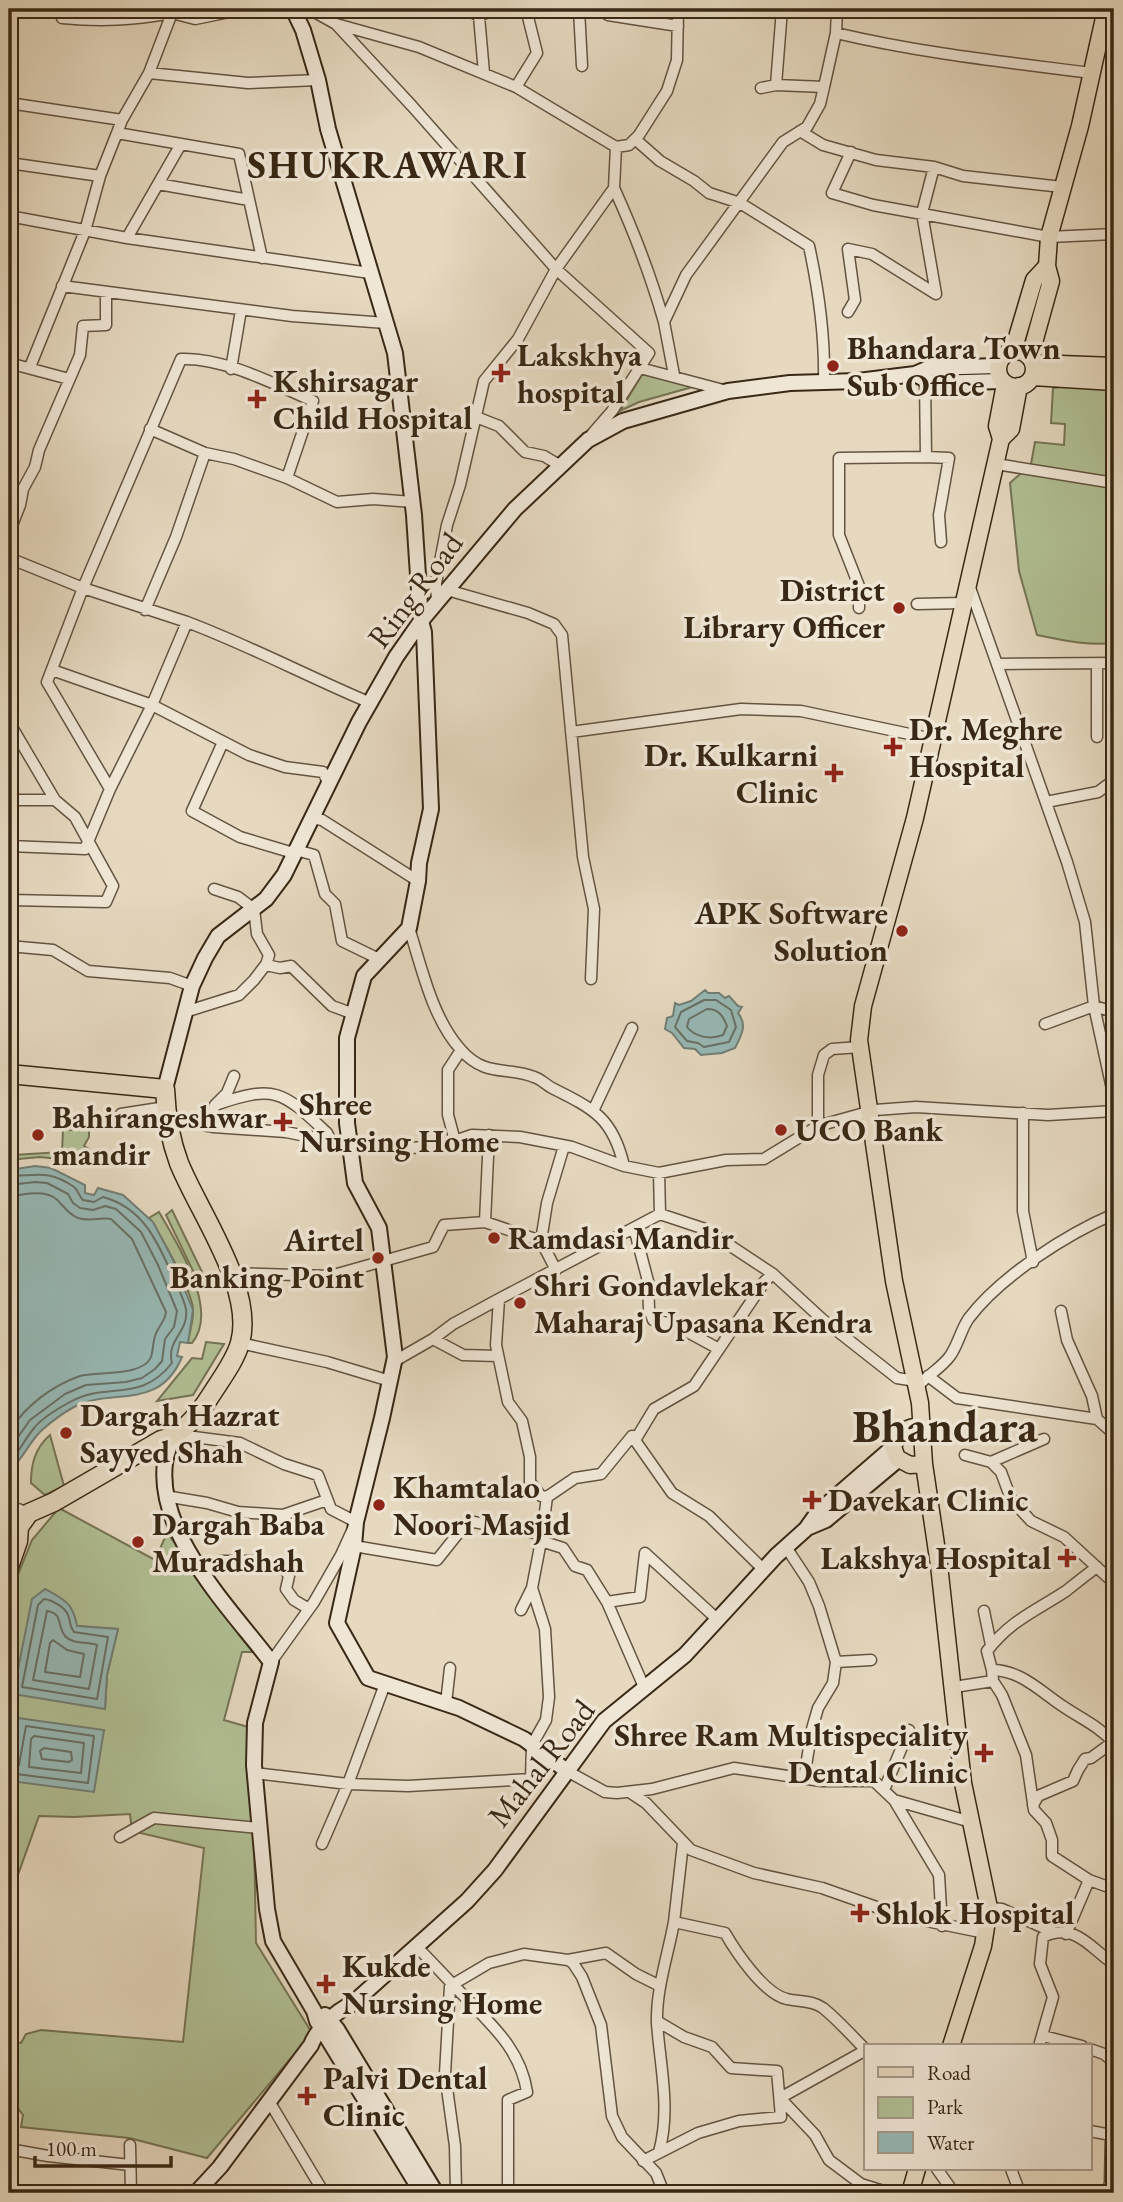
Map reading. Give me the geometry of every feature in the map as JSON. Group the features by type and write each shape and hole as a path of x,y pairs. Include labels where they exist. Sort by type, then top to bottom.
{"highway":[{"path":"9,1073 166,1098 169,1126 178,1161 230,1273 241,1304 240,1343 201,1411 173,1437 161,1440 19,1525 19,1541 9,1567"}],"main road":[{"path":"956,2043 983,1947 989,1908 963,1783 939,1564 924,1464 921,1426 922,1379 894,1281 860,1047 863,1006 915,818 1002,439 997,426 1051,281 1047,266 1049,237 1080,126 1106,9"},
{"path":"1047,266 1034,280 1013,351 1002,357 1017,373 1114,382"},
{"path":"1017,373 1114,366"},
{"path":"921,1426 908,1427 901,1432 896,1438 896,1453 910,1465 924,1464"},
{"path":"910,2193 917,2170"}],"street":[{"path":"9,27 14,9"},
{"path":"64,9 62,18 98,22 133,19 172,11 195,19 244,9"},
{"path":"293,9 303,30 318,80 328,129 395,353 413,502 424,632 431,809 408,928 429,990 461,1051 487,1069 534,1077 584,1103 606,1123 619,1147 624,1166"},
{"path":"309,9 336,24 419,47 516,87 616,147 629,145 635,139 667,91 677,60 678,9"},
{"path":"466,9 480,16"},
{"path":"480,16 494,9"},
{"path":"516,87 537,53 526,9"},
{"path":"579,9 582,66"},
{"path":"607,9 608,15 678,26"},
{"path":"776,85 782,9"},
{"path":"664,322 686,275 783,142 807,127 820,104 836,33 837,9"},
{"path":"30,368 85,231 100,176 122,120 149,73 172,11"},
{"path":"480,16 484,73"},
{"path":"336,24 556,269 649,354 612,411 587,440"},
{"path":"836,33 897,48 923,49 948,55 1091,73"},
{"path":"1097,45 1114,47"},
{"path":"149,73 248,83 318,80"},
{"path":"761,88 776,85 824,87"},
{"path":"9,103 122,120"},
{"path":"800,131 823,145 876,160 934,167 963,176 1062,187"},
{"path":"117,133 239,154 262,258"},
{"path":"635,139 660,161 709,193 740,203 809,246 825,345 824,382"},
{"path":"127,238 181,144"},
{"path":"616,147 614,188 652,281 664,322 674,375"},
{"path":"851,152 832,193 873,205 1049,237 1114,234"},
{"path":"9,163 100,176"},
{"path":"848,312 855,300 848,249 872,254 936,294 922,214 934,167"},
{"path":"158,184 249,200"},
{"path":"438,602 436,583 445,537 484,381 518,339 556,269 614,188"},
{"path":"9,216 127,238 370,273"},
{"path":"62,286 241,310 386,323"},
{"path":"9,533 23,489 35,467 39,450 80,355 83,326 106,325 106,293"},
{"path":"231,369 241,310"},
{"path":"110,789 47,682 83,588 181,359 196,358 231,369 313,401 287,478"},
{"path":"9,362 69,379"},
{"path":"640,368 728,391"},
{"name":"Ring Road","path":"166,1098 192,986 205,958 218,936 266,899 284,875 396,657 421,621 515,509 587,440 623,421 728,391 790,383 920,377 931,383 1017,373"},
{"path":"920,377 926,457"},
{"path":"476,417 499,426 525,452 544,456 559,465"},
{"path":"150,429 205,453 233,459 287,478 337,502 373,499 413,502"},
{"path":"145,610 176,537 205,453"},
{"path":"859,608 859,586 839,535 839,458 949,458 939,515 940,542"},
{"path":"996,464 1114,482"},
{"path":"9,558 83,588 241,643 366,701 369,705"},
{"path":"968,580 1085,922 1094,1006 1114,1098"},
{"path":"447,590 528,613 554,624 562,635 583,857 594,909 591,979"},
{"path":"917,604 963,603"},
{"path":"9,846 85,849 187,622"},
{"path":"997,664 1114,663"},
{"path":"1097,664 1097,737"},
{"path":"52,670 152,705 249,755 285,767 323,772 329,784"},
{"path":"571,732 741,709 801,711 933,739"},
{"path":"9,722 55,800 75,817 113,887 106,902 9,900"},
{"path":"223,742 192,811 240,837 290,852 296,850 314,855 325,894 335,904 342,940 379,959"},
{"path":"1046,802 1098,792 1114,780"},
{"path":"9,800 55,800"},
{"path":"312,818 322,820 418,881"},
{"path":"185,1012 239,995 267,963 268,955 257,934 254,909 238,897 214,889"},
{"path":"408,928 364,976 347,1038 347,1123 355,1183 379,1228 385,1262 393,1362 356,1522 354,1546 337,1623 369,1678 446,1703 513,1734 567,1772 605,1792 631,1793 734,1768 821,1781 874,1781 894,1800 939,1875 942,1926"},
{"path":"9,946 53,950 88,971 170,978 192,986"},
{"path":"267,963 280,968 291,966 332,1006 354,1014"},
{"path":"1045,1024 1094,1006 1114,1012"},
{"path":"593,1111 632,1028"},
{"path":"818,1126 818,1075 824,1055 832,1049 860,1047"},
{"path":"455,1141 448,1115 448,1070 461,1051"},
{"path":"207,1126 215,1105 227,1093 233,1076"},
{"path":"215,1105 249,1093 270,1093 288,1099 327,1133 331,1141"},
{"path":"121,1114 166,1098"},
{"path":"169,1126 179,1120 207,1126 286,1132 350,1145 412,1148 443,1145 472,1135 520,1136 601,1156 624,1166 659,1173 726,1160 764,1159 818,1126 870,1111 916,1107 1048,1115 1114,1111"},
{"path":"1023,1114 1023,1211 1032,1262"},
{"path":"485,1222 489,1135"},
{"path":"556,1270 541,1241 547,1203 564,1146"},
{"path":"659,1173 660,1214"},
{"path":"393,1362 453,1324 660,1214 705,1229 773,1274 822,1319 897,1378 922,1379 957,1398 1097,1419 1114,1434"},
{"path":"922,1379 949,1357 969,1318 1004,1282 1090,1225 1114,1214"},
{"path":"230,1273 330,1276 433,1247 444,1225 485,1222 541,1241"},
{"path":"634,1228 648,1281 649,1309 653,1320 673,1324 719,1349"},
{"path":"632,1436 638,1437 654,1409 694,1386 765,1281 773,1274"},
{"path":"499,1299 496,1345 498,1356 508,1402 522,1421 530,1457 530,1482 541,1496 547,1497 575,1478 601,1475 632,1436"},
{"path":"1060,1311 1067,1340 1092,1395 1097,1419"},
{"path":"433,1339 463,1355 498,1356"},
{"path":"240,1343 327,1362 390,1381"},
{"path":"632,1436 672,1493 709,1516 764,1570"},
{"path":"271,1662 204,1574 174,1526 165,1496 164,1462 173,1437 240,1443 284,1464 317,1475 331,1509 356,1522"},
{"path":"991,1462 1044,1439"},
{"name":"Mahal Road","path":"196,2193 220,2167 311,2045 320,2044 341,2009 352,2004 467,1901 495,1870 604,1721 685,1655 786,1547 806,1529 826,1520 896,1453"},
{"path":"965,1455 991,1462 1001,1472 1011,1499 1031,1521 1064,1537 1113,1582"},
{"path":"165,1496 207,1503 238,1512 283,1515 327,1500"},
{"path":"521,1610 532,1588 547,1497"},
{"path":"9,1506 19,1525"},
{"path":"1114,1514 1114,1520"},
{"path":"354,1546 438,1560 468,1521 541,1537 563,1548 575,1566 587,1570 607,1602 644,1687"},
{"path":"356,1522 341,1555 309,1609 271,1662 255,1723 254,1773 267,1909 273,1941 314,2011 329,2029 436,2193"},
{"path":"786,1547 809,1582 836,1662 833,1683 818,1708 812,1729 804,1778"},
{"path":"607,1602 640,1597 645,1553 718,1620"},
{"path":"204,1574 220,1561 272,1563 283,1567 289,1576 286,1589 294,1600 309,1609"},
{"path":"1097,1567 1067,1590 1013,1623 986,1651 993,1681 1002,1695 1026,1755 1034,1810 1046,1823 1052,1840 1052,1856 1089,1880 1114,1889"},
{"path":"1113,1582 1114,1567"},
{"path":"254,1773 348,1784 408,1786 531,1779 532,1745 546,1720 549,1697 545,1629 532,1588"},
{"path":"984,1611 992,1645"},
{"path":"836,1662 871,1660"},
{"path":"446,1703 450,1668"},
{"path":"992,1670 1003,1670 1039,1686 1048,1696 1104,1732 1114,1742 1091,1758 1085,1759 1073,1781 1038,1797 1033,1805"},
{"path":"954,1687 993,1681"},
{"path":"322,1844 348,1784 385,1684"},
{"path":"884,1790 909,1730"},
{"path":"631,1793 646,1804 691,1850 754,1873 822,1888 902,1916 985,1933"},
{"path":"894,1800 971,1822"},
{"path":"120,1837 154,1818 259,1828"},
{"path":"659,2152 665,2103 657,2021 660,1986 674,1922 684,1843"},
{"path":"1066,1934 1089,1880"},
{"path":"989,1908 1002,1909 1053,1932 1086,1940 1114,1964"},
{"path":"674,1922 725,1933 741,1961 764,1985 784,1999 806,2001 822,2007 864,2048"},
{"path":"1053,1932 1043,1937 1040,1952 1043,1978 1053,1997 1044,2021 1041,2041 1066,2044"},
{"path":"416,1946 503,2035 525,2079 527,2092 508,2100 508,2193"},
{"path":"456,2193 455,2146 445,2074 450,1986 489,1963 524,1954 568,1960 606,1953 636,1974 660,1986"},
{"path":"568,1960 582,1977 601,2025 612,2116 622,2137 656,2173 664,2193"},
{"path":"643,2161 698,2133 739,2121 781,2117 777,2071 732,2068 712,2047 684,2037 657,2021"},
{"path":"329,2029 422,2193"},
{"path":"1092,2050 1104,2054 1114,2062"},
{"path":"780,2098 864,2051"},
{"path":"780,2098 815,2135 829,2160 861,2184 890,2193"},
{"path":"268,2102 324,2193"},
{"path":"1092,2131 1111,2135 1112,2179 1107,2193"},
{"path":"130,2145 131,2193"},
{"path":"9,2149 130,2165"},
{"path":"938,2170 954,2193"},
{"path":"1011,2170 1020,2193"}],"green space":[{"path":"643,373 696,386 639,402 620,411"},
{"path":"1076,385 1114,388 1114,643 1065,641 1037,635 1019,571 1010,483 1031,464 1035,442 1064,445 1065,424 1051,423 1053,388"},
{"path":"63,1130 89,1130 84,1146 89,1149 86,1154 90,1158 89,1162 84,1162 73,1151 67,1157 60,1154 58,1159 40,1157 9,1160 9,1143 12,1142 13,1155 62,1152"},
{"path":"172,1210 203,1274 196,1277 166,1215"},
{"path":"159,1212 185,1258 199,1295 199,1329 192,1343 188,1343 193,1313 191,1300 176,1266 149,1218"},
{"path":"206,1342 224,1344 193,1395 157,1401 192,1358 202,1359"},
{"path":"50,1435 64,1486 45,1495 31,1483 31,1476 37,1451"},
{"path":"59,1508 155,1560 167,1533 259,1652 242,1652 224,1720 252,1728 256,1943 312,2033 207,2158 129,2138 21,2127 23,2115 9,2097 9,2041 21,2043 26,2034 41,2030 183,2042 204,1848 132,1831 130,1814 39,1816 9,1900 9,1597 32,1540","holes":["77,1626 118,1629 107,1675 105,1708"]}],"water":[{"path":"705,990 708,993 719,993 725,998 729,996 742,1007 738,1013 743,1022 742,1030 735,1048 722,1053 701,1055 695,1049 684,1048 672,1033 665,1029 667,1018 673,1016 675,1003 679,1005 691,1001"},
{"path":"35,1166 51,1168 85,1185 85,1193 94,1195 98,1188 123,1195 153,1222 172,1258 193,1310 188,1343 180,1342 177,1356 182,1357 172,1374 161,1385 148,1392 89,1401 74,1407 42,1430 16,1464 9,1468 9,1170"},
{"path":"45,1589 67,1603 77,1626 118,1629 107,1675 105,1709 13,1694 32,1599"},
{"path":"18,1718 104,1730 94,1792 10,1781"}],"place":[{"name":"Bhandara Town Sub Office","path":"833,366"},
{"name":"Lakskhya hospital","path":"501,373"},
{"name":"Kshirsagar Child Hospital","path":"257,399"},
{"name":"District Library Officer","path":"899,608"},
{"name":"Dr. Meghre Hospital","path":"893,747"},
{"name":"Dr. Kulkarni Clinic","path":"834,773"},
{"name":"APK Software Solution","path":"902,931"},
{"name":"Shree Nursing Home","path":"283,1122"},
{"name":"UCO Bank","path":"781,1130"},
{"name":"Bahirangeshwar mandir","path":"38,1135"},
{"name":"Ramdasi Mandir","path":"494,1238"},
{"name":"Airtel Banking Point","path":"378,1258"},
{"name":"Shri Gondavlekar Maharaj Upasana Kendra","path":"520,1303"},
{"name":"Dargah Hazrat Sayyed Shah","path":"66,1433"},
{"name":"Davekar Clinic","path":"812,1500"},
{"name":"Khamtalao Noori Masjid","path":"379,1505"},
{"name":"Dargah Baba Muradshah","path":"138,1542"},
{"name":"Lakshya Hospital","path":"1067,1558"},
{"name":"Shree Ram Multispeciality Dental Clinic","path":"984,1753"},
{"name":"Shlok Hospital","path":"860,1913"},
{"name":"Kukde Nursing Home","path":"326,1984"},
{"name":"Palvi Dental Clinic","path":"307,2096"}],"district":[{"name":"SHUKRAWARI","path":"388,164"},
{"name":"Bhandara","path":"945,1426"}]}
